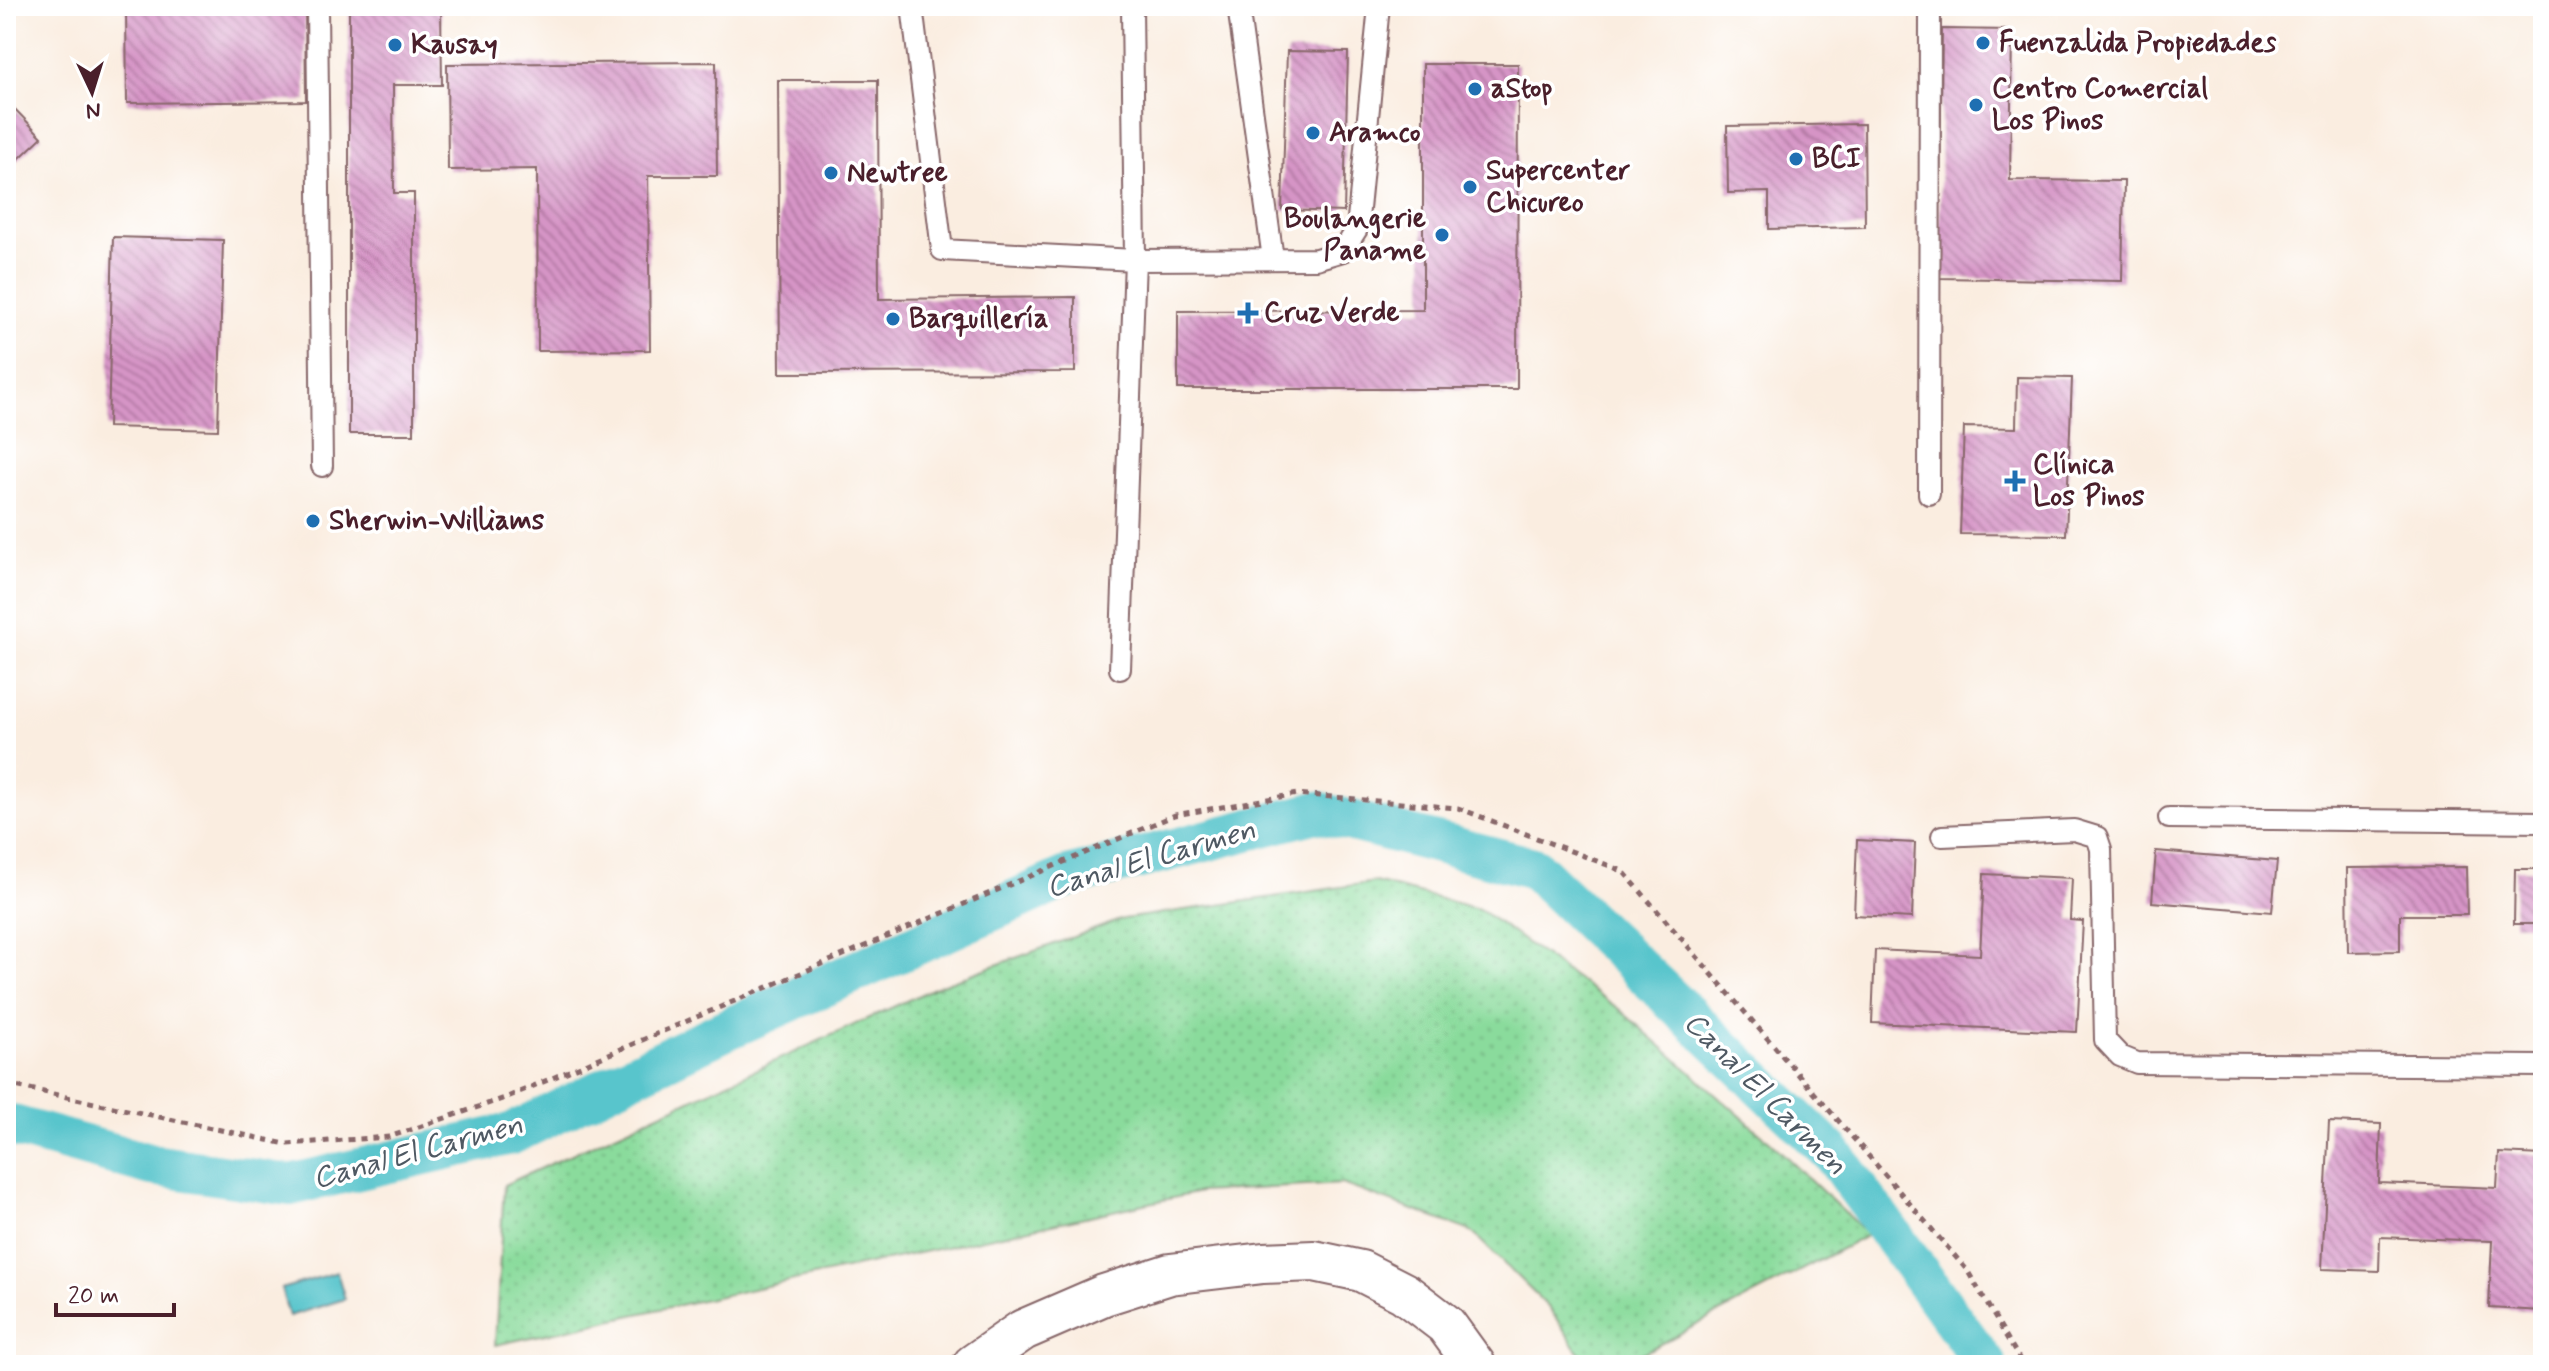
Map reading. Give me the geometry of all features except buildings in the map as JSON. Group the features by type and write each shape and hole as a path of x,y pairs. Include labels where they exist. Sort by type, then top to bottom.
{"street":[{"path":"973,1365 1023,1330 1104,1295 1170,1274 1263,1263 1314,1261 1361,1271 1404,1293 1446,1325 1475,1365"}],"lane":[{"path":"317,6 322,466"},
{"path":"912,6 942,250 1135,260 1316,259 1343,251 1357,229 1379,6"},
{"path":"1120,669 1135,260 1132,6"},
{"path":"1238,6 1273,259"},
{"path":"1929,494 1930,6"},
{"path":"2169,818 2543,822"},
{"path":"1942,836 2074,830 2097,837 2101,849 2105,1040 2120,1056 2137,1063 2543,1066"}],"path":[{"path":"6,1084 286,1144 389,1137 505,1098 1175,815 1297,794 1458,808 1623,871 1967,1270 2023,1365"}],"green space":[{"path":"1375,882 1479,909 1619,1009 1776,1147 1868,1235 1620,1365 1588,1365 1549,1308 1471,1231 1342,1184 1200,1192 495,1345 504,1185 941,985 1123,919"}],"water":[{"path":"337,1272 345,1299 289,1316 281,1289"}],"waterway":[{"name":"Canal El Carmen","path":"6,1124 152,1165 290,1185 511,1134 723,1031 1067,877 1317,812 1534,868 1832,1153 1986,1365"}],"place":[{"name":"Fuenzalida Propiedades","path":"1983,43"},
{"name":"Kausay","path":"395,45"},
{"name":"aStop","path":"1475,89"},
{"name":"Centro Comercial Los Pinos","path":"1976,105"},
{"name":"Aramco","path":"1313,133"},
{"name":"BCI","path":"1796,159"},
{"name":"Newtree","path":"831,173"},
{"name":"Supercenter Chicureo","path":"1470,187"},
{"name":"Boulangerie Paname","path":"1442,235"},
{"name":"Cruz Verde","path":"1248,313"},
{"name":"Barquillería","path":"893,319"},
{"name":"Clínica Los Pinos","path":"2015,481"},
{"name":"Sherwin-Williams","path":"313,521"}]}
